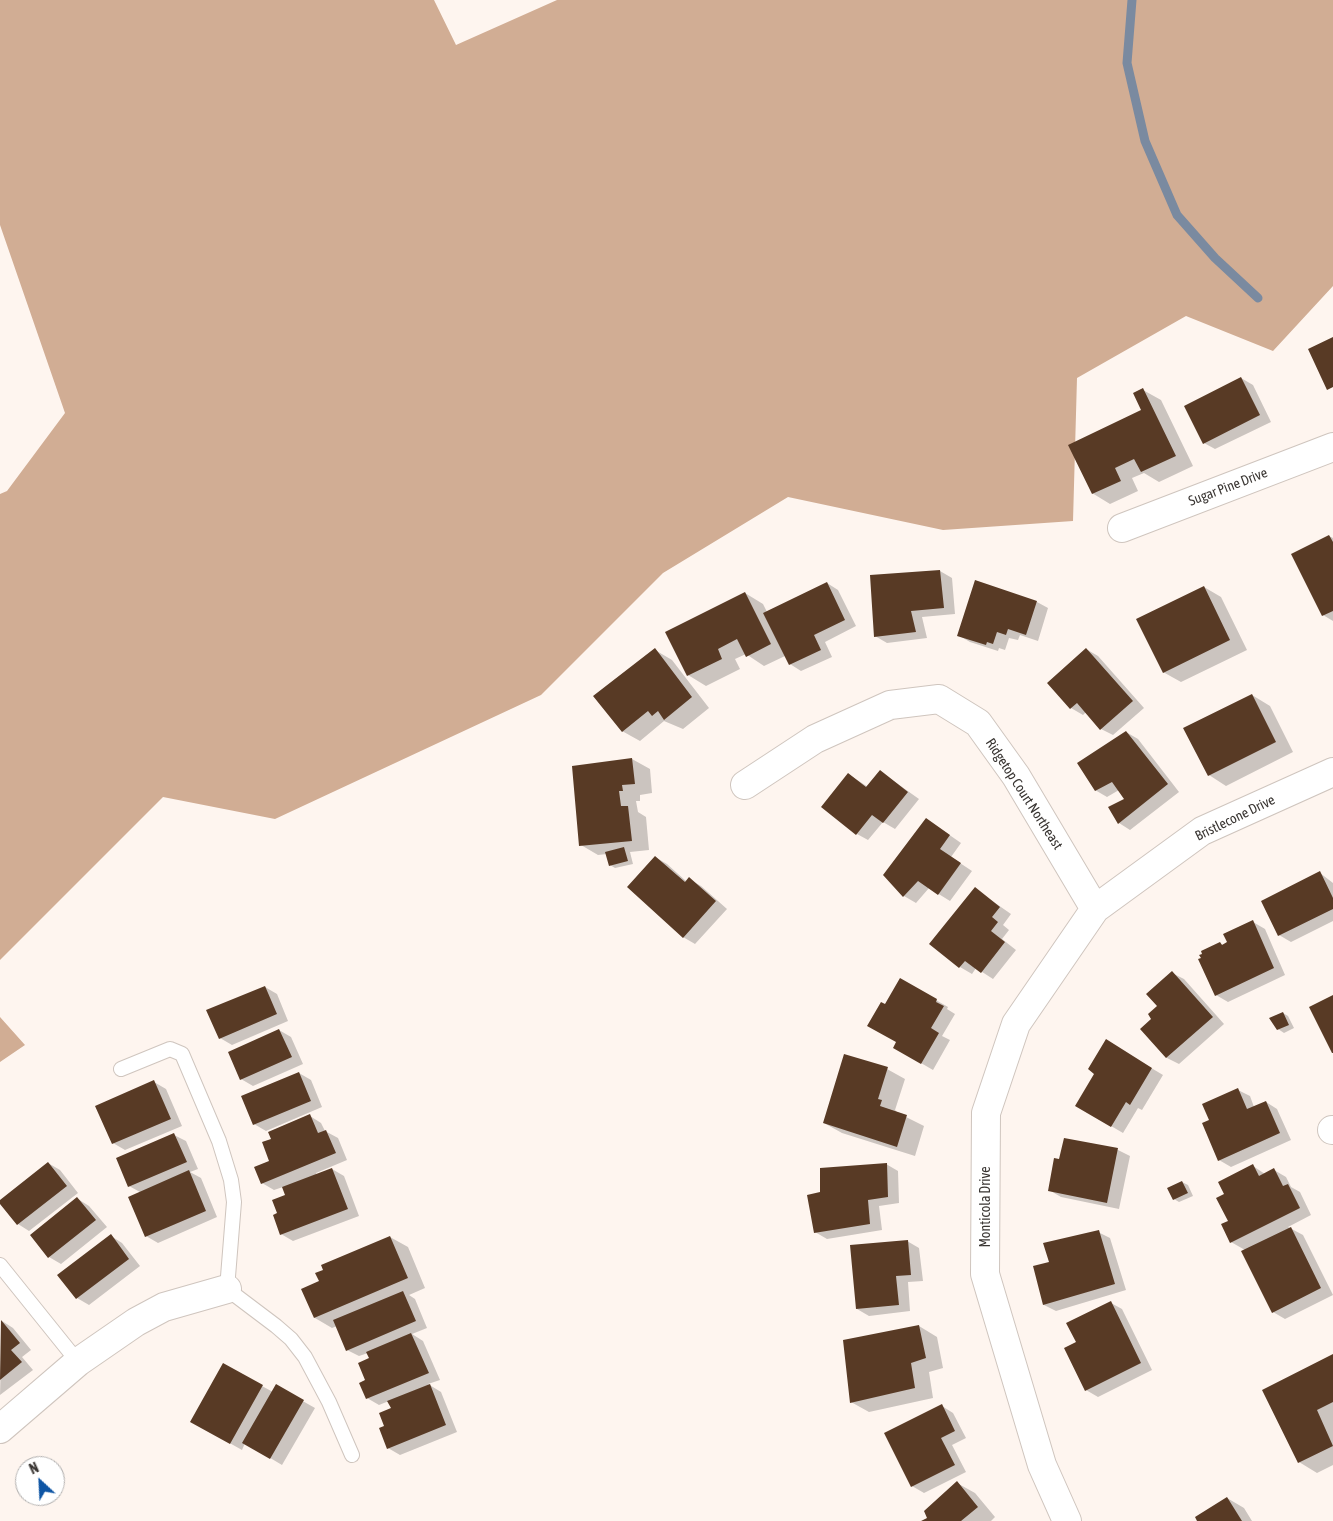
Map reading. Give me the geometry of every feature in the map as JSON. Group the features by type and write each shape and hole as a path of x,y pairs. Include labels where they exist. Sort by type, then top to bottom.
{"street":[{"name":"Sugar Pine Drive","path":"1122,528 1333,447"},
{"name":"Ridgetop Court Northeast","path":"745,784 814,739 890,705 939,699 978,723 1016,776 1095,909"},
{"name":"Bristlecone Drive","path":"1095,909 1202,831 1333,772"},
{"name":"Monticola Drive","path":"1067,1521 1042,1465 985,1274 986,1113 1016,1024 1095,909"},
{"path":"0,1429 78,1362 128,1327 164,1307 227,1289"}],"lane":[{"path":"121,1069 170,1049 182,1054 219,1141 231,1180 234,1202 227,1289 291,1339 305,1357 329,1402 352,1455"},
{"path":"0,1265 78,1362"}],"shaded area":[{"path":"0,0 434,0 456,45 557,0 1333,0 1333,286 1273,351 1186,316 1077,378 1073,521 943,530 788,497 663,573 541,695 275,819 163,797 0,960 0,494 7,491 65,413 0,225"},
{"path":"0,1017 25,1045 0,1062"}],"building":[{"path":"1333,337 1333,387 1327,390 1308,349"},
{"path":"1241,377 1260,415 1203,444 1184,406"},
{"path":"1143,388 1176,456 1141,472 1134,459 1115,468 1121,481 1092,494 1068,445 1141,410 1133,393"},
{"path":"1329,535 1333,542 1333,611 1322,616 1291,554"},
{"path":"940,570 944,608 911,611 916,632 874,637 870,575"},
{"path":"975,580 1037,601 1026,635 1008,629 1006,635 997,632 993,644 987,642 986,645 957,636"},
{"path":"827,582 845,620 814,635 821,650 789,665 763,613"},
{"path":"1204,586 1230,640 1163,673 1136,619"},
{"path":"745,592 771,644 746,657 737,639 718,649 722,659 687,676 665,632"},
{"path":"655,648 692,697 664,720 658,711 652,716 648,711 622,732 593,696"},
{"path":"1086,648 1133,701 1100,730 1077,703 1070,709 1047,683"},
{"path":"1252,694 1276,742 1208,776 1183,728"},
{"path":"1126,731 1168,784 1118,824 1108,807 1124,799 1112,782 1095,791 1077,763"},
{"path":"632,758 635,784 622,785 623,791 619,791 621,806 628,806 632,841 579,846 572,766"},
{"path":"880,770 908,792 883,823 872,815 856,835 821,807 848,773 866,787"},
{"path":"926,818 950,835 940,849 961,863 938,895 918,881 903,897 883,875"},
{"path":"624,847 628,861 609,866 605,852"},
{"path":"655,856 685,882 689,877 716,901 683,938 627,887"},
{"path":"1320,871 1333,898 1333,909 1278,936 1261,901"},
{"path":"975,887 1000,907 992,917 998,922 991,931 1005,942 981,973 965,961 959,968 929,944"},
{"path":"1253,920 1274,968 1215,996 1198,959 1201,958 1199,955 1202,954 1201,951 1220,942 1222,945 1227,942 1223,934"},
{"path":"1172,971 1213,1017 1166,1058 1140,1029 1151,1019 1148,1014 1157,1006 1146,994"},
{"path":"900,978 937,999 936,1002 944,1006 931,1028 939,1033 921,1064 893,1048 896,1042 867,1026 881,1002 885,1004"},
{"path":"265,986 277,1014 219,1039 206,1010"},
{"path":"1333,995 1333,1053 1332,1053 1309,1007"},
{"path":"1283,1012 1289,1025 1277,1030 1269,1018"},
{"path":"279,1029 292,1057 240,1080 228,1052"},
{"path":"1106,1039 1152,1068 1130,1105 1126,1102 1111,1127 1075,1106 1094,1074 1088,1069"},
{"path":"844,1054 888,1067 878,1099 882,1100 880,1106 907,1115 897,1147 823,1123"},
{"path":"299,1072 311,1101 253,1125 241,1096"},
{"path":"154,1080 171,1119 112,1144 95,1106"},
{"path":"1238,1088 1247,1109 1266,1101 1280,1133 1218,1161 1202,1123 1209,1120 1202,1104"},
{"path":"310,1114 318,1133 326,1130 336,1153 261,1184 254,1167 269,1161 262,1142 271,1139 268,1132"},
{"path":"174,1133 187,1162 128,1187 116,1158"},
{"path":"1064,1138 1118,1148 1107,1203 1048,1191 1054,1158 1059,1159"},
{"path":"48,1162 67,1186 17,1225 0,1204 0,1200"},
{"path":"887,1163 888,1197 868,1200 870,1224 814,1233 807,1195 820,1192 820,1168"},
{"path":"1253,1164 1259,1176 1274,1168 1283,1186 1288,1184 1300,1208 1230,1243 1221,1224 1228,1221 1216,1198 1224,1194 1218,1182"},
{"path":"332,1168 348,1209 280,1235 273,1215 277,1213 272,1200 285,1195 282,1187"},
{"path":"189,1170 206,1211 145,1237 128,1197"},
{"path":"1182,1181 1188,1193 1173,1200 1167,1188"},
{"path":"77,1197 96,1220 48,1258 30,1235"},
{"path":"1291,1227 1321,1288 1272,1313 1241,1251"},
{"path":"1099,1230 1115,1284 1043,1305 1033,1266 1049,1262 1043,1243"},
{"path":"111,1234 129,1259 76,1299 57,1275"},
{"path":"390,1236 408,1278 314,1318 301,1289 319,1281 315,1273 323,1270 321,1265"},
{"path":"908,1240 911,1275 896,1276 899,1305 856,1309 850,1245"},
{"path":"403,1291 416,1321 346,1351 333,1320"},
{"path":"1111,1301 1141,1363 1085,1391 1064,1348 1076,1342 1066,1323"},
{"path":"1,1320 20,1343 11,1350 22,1362 0,1380"},
{"path":"919,1325 926,1358 911,1363 915,1388 850,1403 843,1340"},
{"path":"411,1333 429,1373 366,1399 359,1383 365,1380 358,1363 369,1358 366,1352"},
{"path":"1333,1354 1333,1402 1317,1410 1333,1446 1298,1463 1262,1390"},
{"path":"223,1363 263,1385 230,1444 190,1422"},
{"path":"276,1384 304,1400 270,1459 242,1443"},
{"path":"430,1384 446,1425 387,1449 379,1428 384,1426 379,1413 391,1408 387,1401"},
{"path":"942,1404 955,1431 941,1438 955,1465 911,1487 884,1433"},
{"path":"957,1481 978,1507 961,1521 921,1521 927,1518 924,1511"},
{"path":"1227,1497 1242,1521 1197,1521 1195,1517"}],"waterway":[{"path":"1132,0 1127,63 1145,141 1177,215 1215,258 1258,298"}]}
